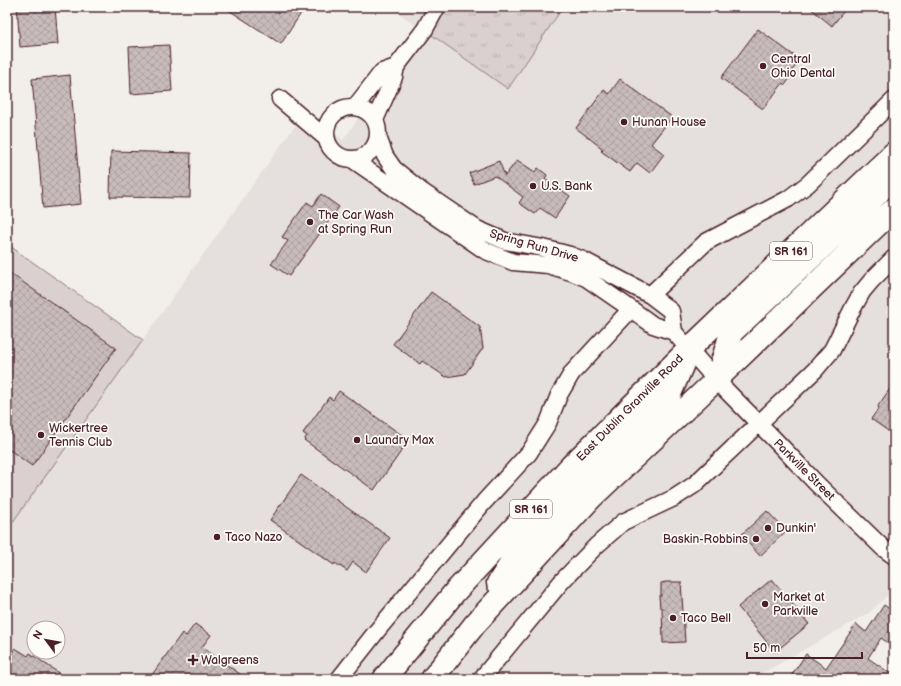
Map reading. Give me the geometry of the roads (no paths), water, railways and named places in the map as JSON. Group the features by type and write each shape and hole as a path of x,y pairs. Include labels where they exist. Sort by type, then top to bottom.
{"main road":[{"name":"East Dublin Granville Road","path":"384,679 454,593 571,466 689,349 894,153"},
{"path":"716,380 731,333 866,206 894,176"},
{"name":"SR 161","path":"432,679 474,624 591,498 894,209"},
{"path":"474,624 523,545 670,394 689,349"},
{"path":"397,679 454,593"}],"street":[{"path":"375,120 394,78 396,67 424,29 437,7"},
{"path":"355,107 382,72 396,67"},
{"path":"280,99 327,139"},
{"path":"650,295 706,242 788,199 808,184 894,100"},
{"path":"355,107 363,109 375,120 378,128 378,137 375,146 370,153 362,158 353,160 340,157 334,153 327,139 326,131 328,123 339,111 346,108 355,107"},
{"path":"297,113 333,116"},
{"name":"Spring Run Drive","path":"353,160 484,250 513,262 548,265 586,278 653,325 674,332 671,311 650,295 583,260 570,255 505,241 477,229 420,190 394,169 385,156 378,137"},
{"path":"481,679 562,581 596,546 623,522 674,498 694,485 825,360 832,350 862,292 894,258"},
{"path":"339,679 479,508 529,452 548,423 559,395 572,373 631,309"},
{"path":"674,332 716,380"},
{"name":"Parkville Street","path":"716,380 817,484 883,548 894,556"}],"place":[{"name":"Central Ohio Dental","path":"763,66"},
{"name":"Hunan House","path":"624,122"},
{"name":"U.S. Bank","path":"533,186"},
{"name":"The Car Wash at Spring Run","path":"310,222"},
{"name":"Wickertree Tennis Club","path":"41,435"},
{"name":"Laundry Max","path":"357,440"},
{"name":"Dunkin'","path":"768,528"},
{"name":"Taco Nazo","path":"217,537"},
{"name":"Baskin-Robbins","path":"756,539"},
{"name":"Market at Parkville","path":"765,604"},
{"name":"Taco Bell","path":"673,618"},
{"name":"Walgreens","path":"193,660"}]}
